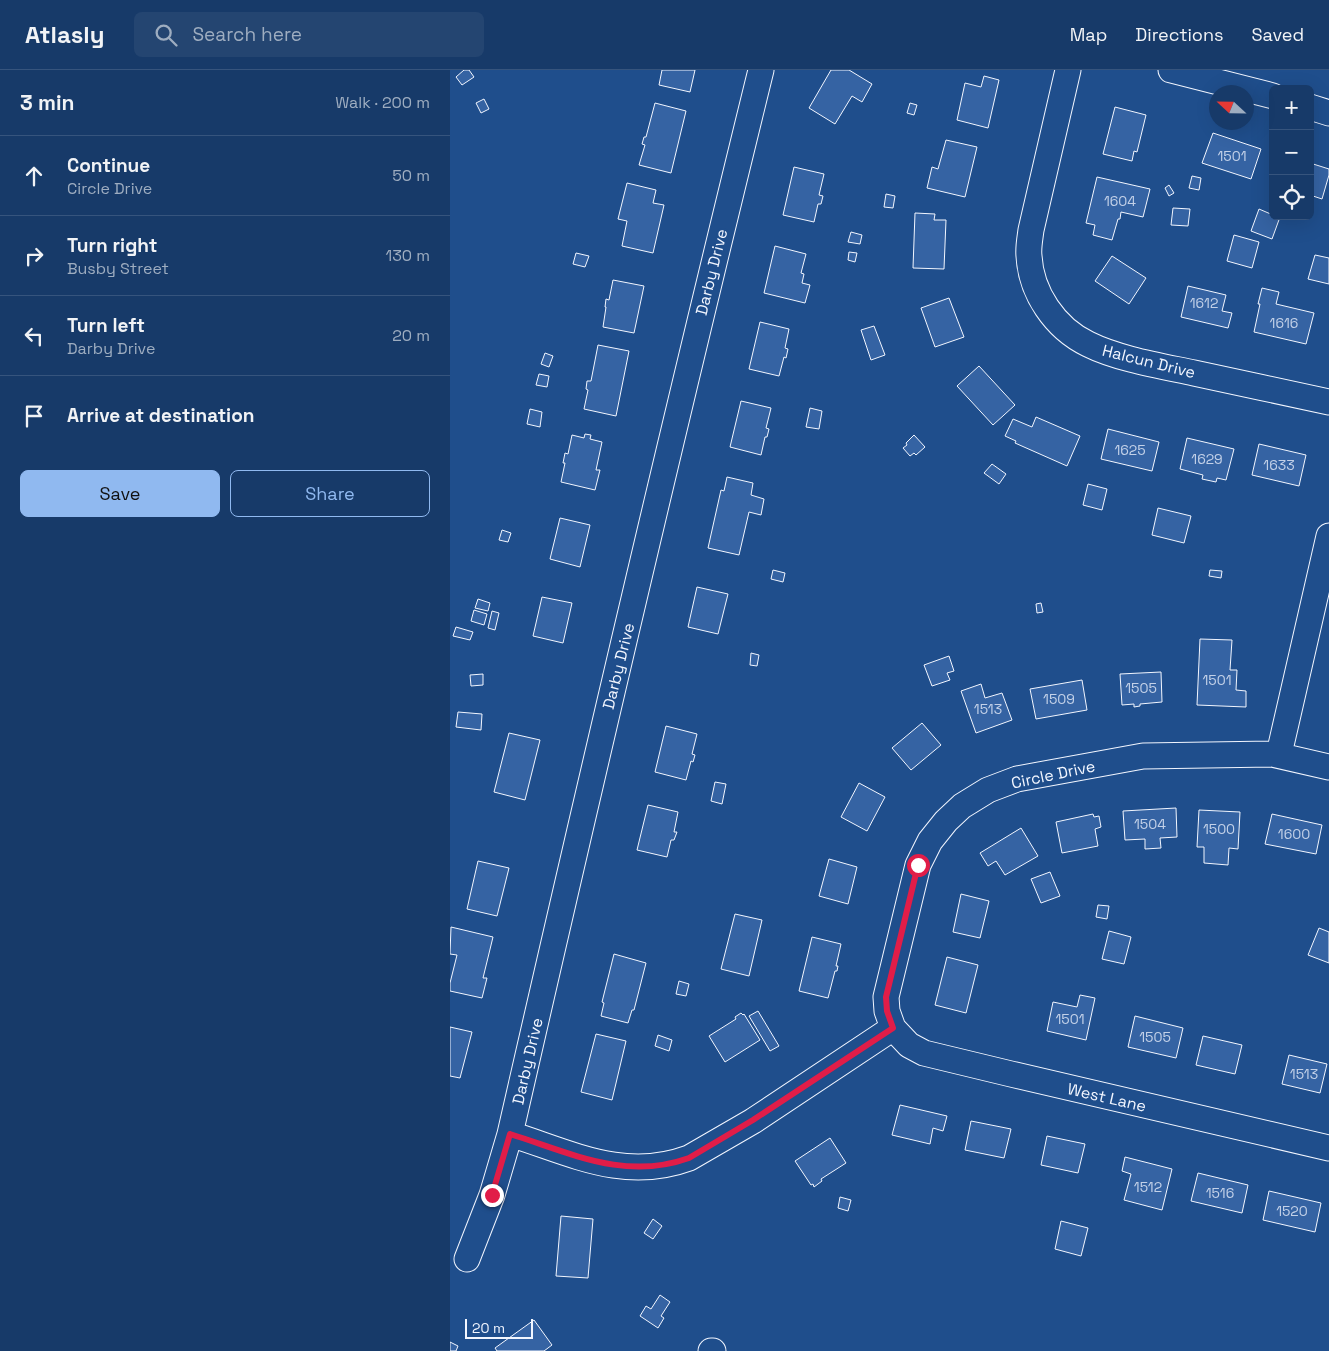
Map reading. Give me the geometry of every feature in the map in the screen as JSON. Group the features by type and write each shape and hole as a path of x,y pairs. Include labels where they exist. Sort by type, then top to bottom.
{"street":[{"name":"Darby Drive","path":"467,1259 492,1195 510,1134 600,738 689,361 761,70"},
{"name":"Halcun Drive","path":"1068,70 1031,230 1029,255 1032,274 1040,297 1053,317 1071,334 1087,344 1105,351 1160,366 1329,402"},
{"path":"1171,70 1269,95"},
{"path":"1314,108 1329,113"},
{"path":"1279,754 1329,536"},
{"name":"Circle Drive","path":"893,1028 887,1011 886,997 918,865 930,841 946,821 962,806 988,790 1017,779 1144,756 1279,754 1329,767"},
{"path":"510,1134 606,1165 627,1168 654,1167 679,1161 689,1158 753,1120 893,1028"},
{"name":"West Lane","path":"893,1028 909,1045 924,1052 1010,1074 1329,1148"}],"building":[{"path":"464,70 469,70 474,77 462,85 456,77"},
{"path":"662,70 695,70 690,92 659,85"},
{"path":"831,70 849,70 872,84 862,102 852,96 835,124 809,108"},
{"path":"984,76 999,80 988,128 957,120 965,83 981,87"},
{"path":"484,99 489,109 481,113 476,103"},
{"path":"655,103 686,111 671,173 639,165 645,145 642,144 644,137 646,137"},
{"path":"910,103 917,105 914,115 907,113"},
{"path":"1115,107 1146,115 1137,152 1134,151 1132,161 1103,154"},
{"path":"1213,133 1261,149 1251,179 1202,163"},
{"path":"946,140 977,147 965,197 927,188 932,167 938,169"},
{"path":"1314,164 1329,169 1322,199 1314,196"},
{"path":"794,167 824,174 819,195 823,196 821,204 818,204 814,222 783,215"},
{"path":"1192,176 1201,178 1199,190 1189,188"},
{"path":"1097,177 1150,189 1143,217 1121,212 1112,240 1093,235 1095,225 1086,223"},
{"path":"627,183 656,190 653,203 664,205 653,253 622,246 627,221 618,219"},
{"path":"1169,185 1174,193 1169,196 1165,188"},
{"path":"886,194 895,196 893,208 884,207"},
{"path":"1173,208 1190,209 1188,226 1171,225"},
{"path":"1259,209 1269,213 1269,220 1279,220 1272,239 1251,231"},
{"path":"915,213 935,214 934,220 946,220 944,269 913,268"},
{"path":"851,232 862,235 860,244 848,242"},
{"path":"1234,235 1259,242 1252,268 1227,261"},
{"path":"775,246 806,254 801,273 804,274 802,283 810,285 805,303 764,293"},
{"path":"849,252 857,253 855,262 848,260"},
{"path":"576,253 589,256 585,267 573,264"},
{"path":"1315,255 1329,258 1329,284 1308,279"},
{"path":"1112,256 1146,278 1129,304 1095,281"},
{"path":"613,280 644,286 634,333 603,327 606,299 609,300"},
{"path":"1188,286 1226,295 1222,311 1232,313 1228,328 1181,317"},
{"path":"1262,288 1279,292 1276,304 1314,313 1306,344 1254,332"},
{"path":"949,298 964,337 935,347 921,308"},
{"path":"760,322 789,329 785,348 788,349 779,376 749,369"},
{"path":"874,326 885,355 871,360 861,330"},
{"path":"598,345 629,351 616,416 584,409 588,390 586,389 587,381 591,381"},
{"path":"545,353 553,356 549,367 541,364"},
{"path":"979,366 1015,405 993,425 957,386"},
{"path":"539,374 549,376 547,387 536,385"},
{"path":"741,401 771,408 766,428 769,429 761,455 730,447"},
{"path":"810,408 822,411 819,429 806,427"},
{"path":"530,409 542,412 540,427 527,424"},
{"path":"1036,417 1080,436 1067,466 1015,443 1016,441 1005,436 1013,419 1032,427"},
{"path":"1108,429 1159,442 1152,471 1101,459"},
{"path":"585,434 591,435 590,439 602,442 596,470 600,470 595,490 561,482 565,453 568,454 572,435 584,438"},
{"path":"914,435 925,447 916,455 914,453 910,456 903,448"},
{"path":"1187,438 1234,449 1226,480 1217,478 1216,482 1202,479 1203,475 1180,469"},
{"path":"1259,444 1306,455 1299,486 1252,475"},
{"path":"992,464 1006,474 999,484 984,473"},
{"path":"727,477 753,483 751,495 764,499 761,515 749,512 739,555 708,548 721,490 724,491"},
{"path":"1088,484 1107,489 1102,510 1083,505"},
{"path":"1158,508 1191,516 1184,543 1152,535"},
{"path":"560,518 590,525 580,567 550,559"},
{"path":"502,530 511,533 508,542 499,540"},
{"path":"773,570 785,573 783,582 771,579"},
{"path":"1210,570 1222,571 1221,578 1209,576"},
{"path":"697,587 728,594 718,634 688,627"},
{"path":"542,597 572,603 563,643 533,636"},
{"path":"478,599 490,603 488,611 475,608"},
{"path":"1041,603 1043,612 1037,613 1036,604"},
{"path":"474,610 487,614 484,625 471,621"},
{"path":"492,611 499,613 495,630 488,628"},
{"path":"456,627 473,632 470,640 453,636"},
{"path":"1200,639 1232,640 1230,670 1237,670 1236,690 1246,691 1246,707 1197,705"},
{"path":"751,653 759,655 757,666 750,665"},
{"path":"949,656 954,671 947,673 950,680 932,686 924,665"},
{"path":"1161,672 1162,702 1140,704 1140,706 1134,707 1134,704 1122,705 1120,674"},
{"path":"483,674 483,685 471,686 470,675"},
{"path":"1082,680 1087,710 1036,719 1030,689"},
{"path":"981,684 985,698 1002,693 1012,720 976,733 961,691"},
{"path":"458,712 482,714 481,730 456,727"},
{"path":"922,723 941,745 911,770 892,748"},
{"path":"666,726 697,734 692,754 695,755 693,762 691,761 686,780 655,772"},
{"path":"509,733 540,740 525,800 494,792"},
{"path":"715,782 726,784 722,804 711,801"},
{"path":"859,783 885,797 867,831 841,817"},
{"path":"648,805 678,812 674,832 677,832 674,840 671,840 667,857 637,850"},
{"path":"1176,808 1177,837 1160,838 1161,848 1145,849 1145,839 1125,840 1123,811"},
{"path":"1199,810 1240,812 1238,849 1229,848 1228,865 1204,863 1204,847 1197,847"},
{"path":"1093,814 1094,817 1099,816 1101,827 1095,829 1098,846 1062,853 1056,822"},
{"path":"1272,814 1322,825 1316,854 1265,844"},
{"path":"1021,828 1038,856 1005,875 996,861 988,866 980,853"},
{"path":"829,859 857,867 848,904 819,896"},
{"path":"478,861 509,868 497,916 467,909"},
{"path":"1050,872 1060,896 1041,903 1031,879"},
{"path":"961,894 989,901 980,938 953,932"},
{"path":"1098,905 1109,906 1107,919 1096,917"},
{"path":"735,914 762,920 749,976 721,969"},
{"path":"451,927 493,937 483,978 487,978 482,998 450,991 450,983 457,955 450,954"},
{"path":"1319,928 1329,932 1329,963 1308,955"},
{"path":"1109,931 1131,937 1124,964 1102,959"},
{"path":"812,937 841,944 836,966 838,966 837,971 835,971 828,998 799,991"},
{"path":"614,954 646,963 634,1010 632,1010 628,1023 601,1016 604,1003 602,1002"},
{"path":"947,957 978,965 966,1013 935,1005"},
{"path":"679,981 689,984 686,996 676,994"},
{"path":"1080,995 1095,998 1086,1040 1047,1031 1053,1002 1077,1007"},
{"path":"758,1011 779,1046 770,1051 749,1016"},
{"path":"741,1013 744,1014 760,1040 725,1062 709,1036 736,1019 735,1017"},
{"path":"1135,1016 1183,1028 1176,1058 1128,1047"},
{"path":"450,1027 472,1032 460,1078 450,1076"},
{"path":"596,1034 626,1041 612,1100 581,1092"},
{"path":"658,1035 672,1040 669,1051 655,1046"},
{"path":"1203,1036 1242,1045 1235,1074 1196,1065"},
{"path":"1289,1055 1327,1064 1320,1093 1282,1084"},
{"path":"900,1105 947,1116 943,1131 933,1128 930,1144 892,1135"},
{"path":"971,1121 1011,1129 1004,1158 965,1150"},
{"path":"1047,1136 1085,1144 1078,1173 1041,1165"},
{"path":"830,1138 846,1163 821,1179 822,1181 814,1187 795,1161"},
{"path":"1125,1157 1172,1169 1162,1210 1124,1200 1131,1174 1122,1171"},
{"path":"1198,1173 1248,1185 1242,1213 1191,1201"},
{"path":"1269,1191 1321,1203 1315,1232 1263,1220"},
{"path":"840,1197 851,1200 848,1211 838,1208"},
{"path":"561,1216 593,1219 588,1278 556,1276"},
{"path":"653,1219 662,1226 653,1239 644,1233"},
{"path":"1061,1221 1088,1228 1081,1256 1055,1249"},
{"path":"660,1295 670,1302 661,1316 664,1318 658,1328 640,1316 646,1306 651,1309"},
{"path":"534,1320 552,1345 544,1351 497,1351 495,1348"},
{"path":"450,1342 458,1346 456,1351 450,1351"}],"route":[{"path":"492,1195 510,1134 606,1165 627,1168 654,1167 679,1161 689,1158 753,1120 893,1028 887,1011 886,997 918,865"}]}
